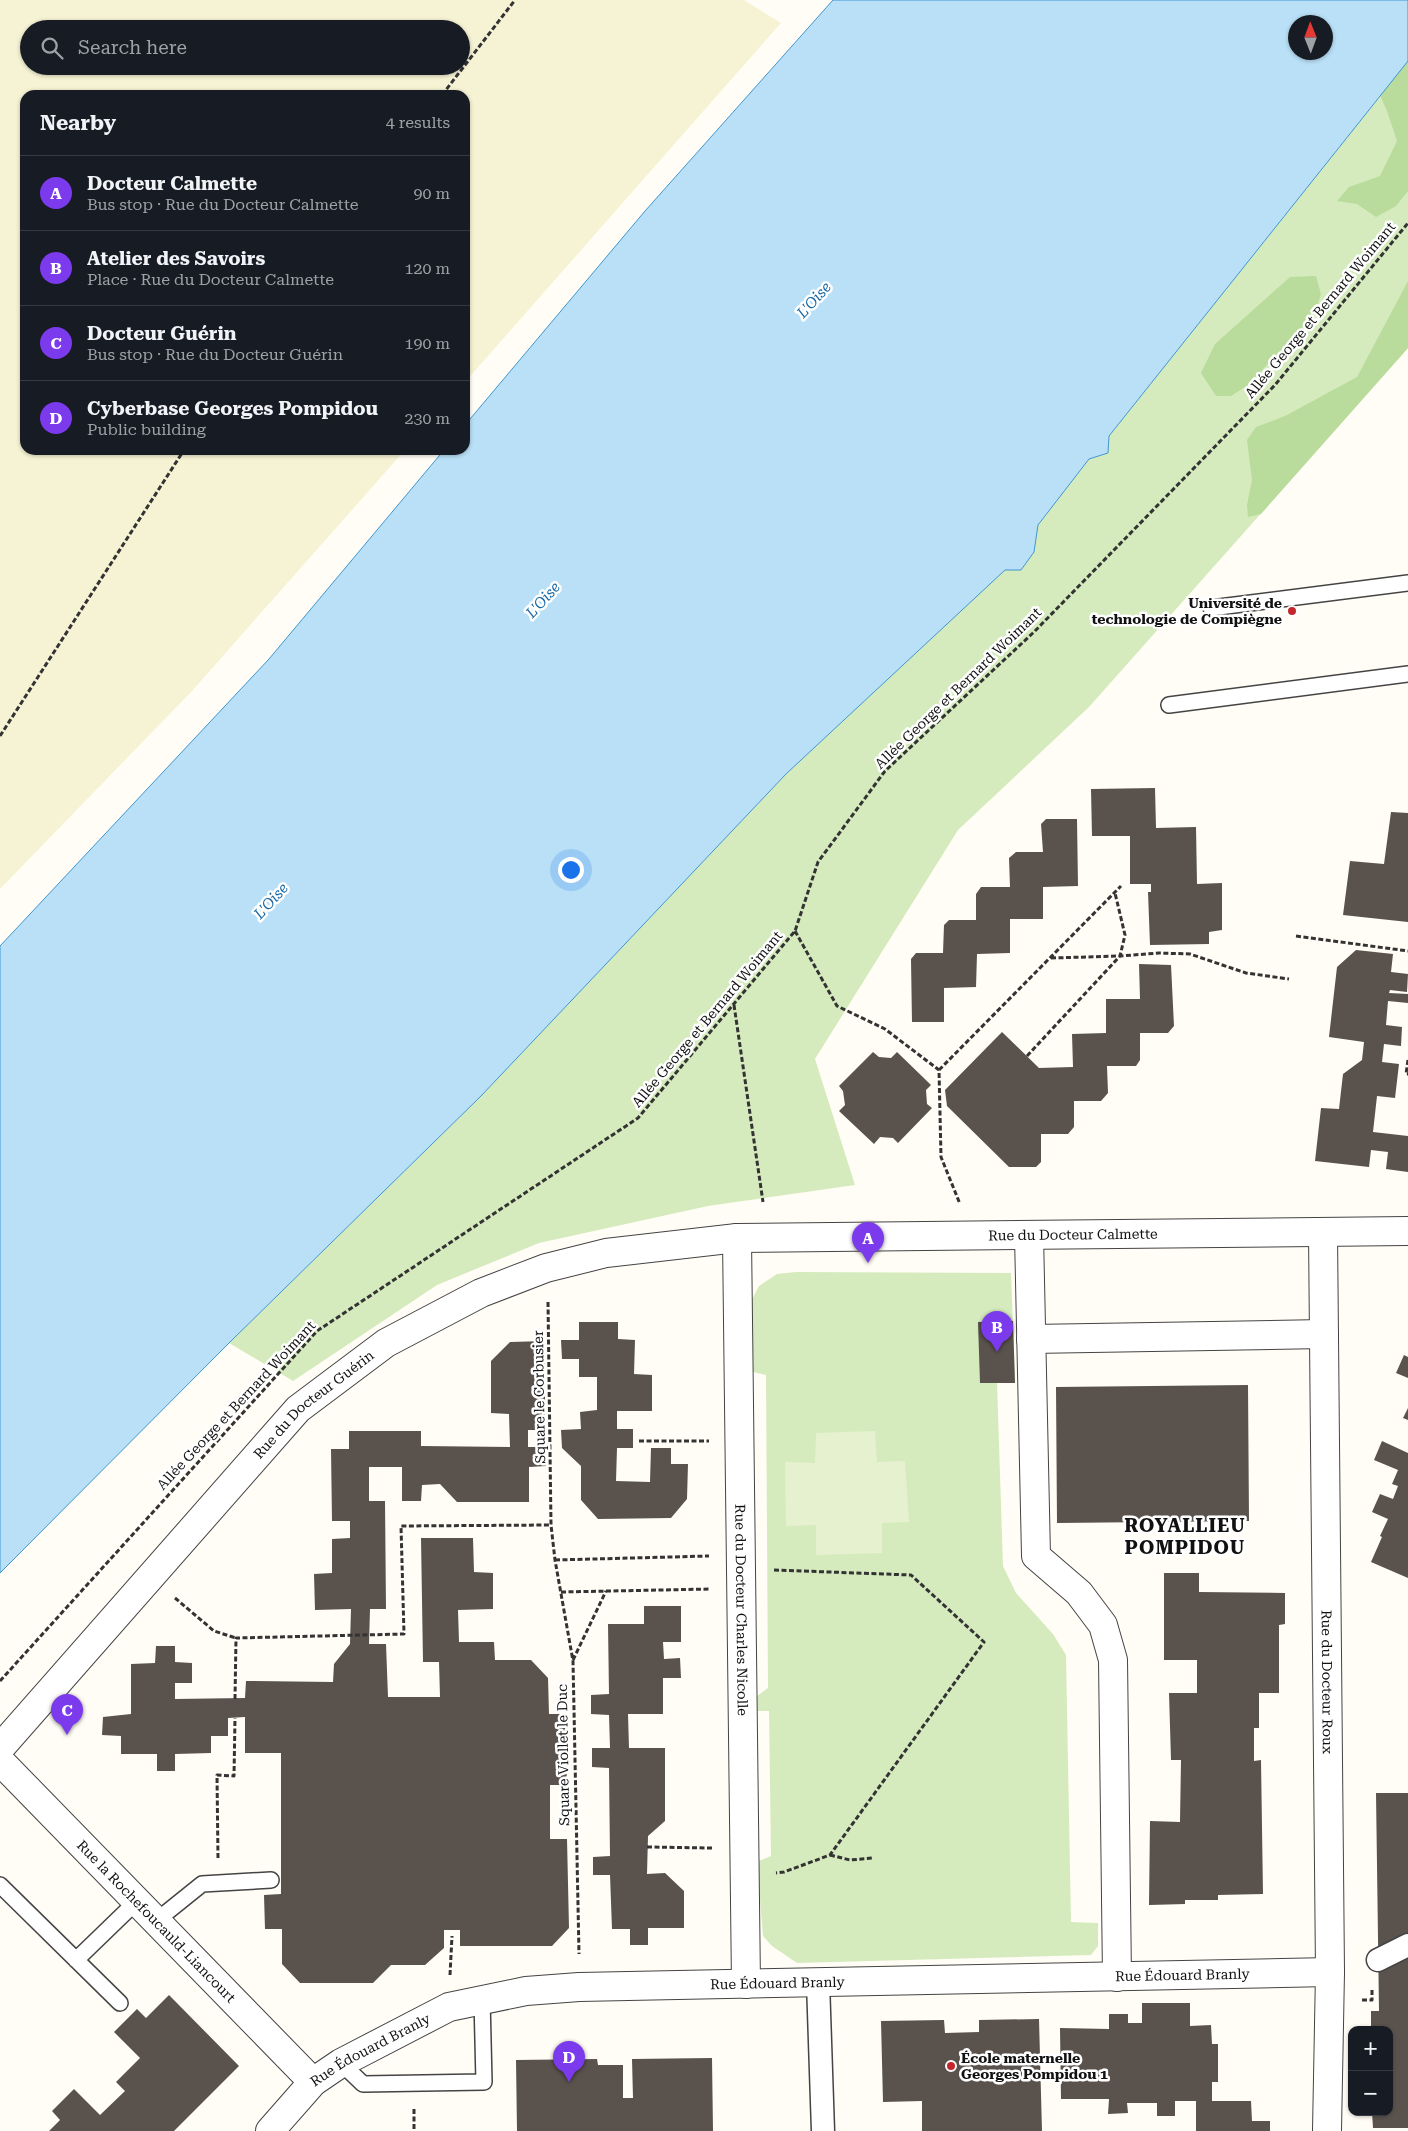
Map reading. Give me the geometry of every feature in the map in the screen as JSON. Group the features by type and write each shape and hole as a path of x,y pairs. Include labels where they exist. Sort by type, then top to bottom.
{"street":[{"name":"Rue du Docteur Calmette","path":"737,1238 1408,1231"},
{"name":"Rue du Docteur Roux","path":"1323,1232 1330,1972 1327,2131"},
{"path":"1029,1235 1036,1556 1079,1593 1103,1625 1113,1660 1116,1977"},
{"name":"Rue du Docteur Guérin","path":"0,1748 298,1409 386,1344 481,1293 546,1268 606,1254 737,1238"},
{"name":"Rue du Docteur Charles Nicolle","path":"737,1238 746,1984"},
{"path":"1031,1339 1324,1334"},
{"name":"Rue la Rochefoucauld-Liancourt","path":"0,1761 313,2082"},
{"path":"1378,1960 1408,1945"},
{"name":"Rue Édouard Branly","path":"270,2131 313,2082 341,2063 449,2007 526,1991 579,1987 1330,1972"},
{"path":"818,1982 823,2131"}],"lane":[{"path":"1211,608 1408,583"},
{"path":"1168,705 1408,674"},
{"path":"156,1921 202,1884 270,1880"},
{"path":"0,1885 120,2003"},
{"path":"76,1960 137,1901"},
{"path":"341,2063 363,2084 484,2082 482,1999"}],"path":[{"path":"470,59 515,0"},
{"path":"446,90 457,75"},
{"name":"Allée George et Bernard Woimant","path":"0,1681 317,1331 638,1118 795,931 818,862 885,771 1034,632 1275,385 1408,223"},
{"path":"0,736 181,455"},
{"path":"973,1236 941,1157 940,1070 1120,886"},
{"path":"1027,1056 1120,956 1124,935 1115,892"},
{"path":"795,931 837,1006 885,1029 940,1070"},
{"path":"1296,936 1408,951"},
{"path":"1050,958 1120,956 1159,952 1190,954 1246,973 1289,979"},
{"path":"734,1004 763,1202"},
{"path":"1407,1074 1408,1060"},
{"name":"Square le Corbusier","path":"546,1268 551,1525"},
{"path":"639,1441 740,1441"},
{"path":"150,1576 214,1631 236,1638 404,1634 401,1526 551,1525"},
{"name":"Square Viollet le Duc","path":"551,1525 555,1560 573,1661 579,1987"},
{"path":"555,1560 741,1571 911,1575 984,1642 830,1856"},
{"path":"561,1592 606,1591 741,1571"},
{"path":"573,1661 606,1591"},
{"path":"235,1699 236,1638"},
{"path":"218,1884 217,1775 234,1776 234,1718"},
{"path":"647,1847 726,1848 760,1874 784,1872 830,1856 850,1860 873,1858"}],"shaded area":[{"path":"0,0 744,0 781,23 470,376 470,90 20,90 20,455 401,455 192,691 0,889"}],"green space":[{"path":"1408,3 1408,191 1396,206 1376,217 1357,204 1337,201 1349,187 1380,176 1397,141 1387,111 1369,71"},
{"path":"1408,61 1408,348 1089,707 958,830 815,1059 855,1185 708,1206 539,1243 437,1285 293,1381 229,1343 481,1096 786,774 1005,569 1021,570 1034,552 1038,525 1089,459 1108,453 1109,436"},
{"path":"1316,276 1321,294 1315,314 1248,385 1231,396 1216,396 1201,373 1215,344 1290,277"},
{"path":"1408,281 1408,348 1261,514 1248,517 1247,505 1252,480 1247,440 1256,427 1285,416 1357,377"},
{"path":"796,1272 1011,1273 1015,1383 997,1383 1003,1566 1016,1593 1053,1634 1066,1655 1071,1922 1098,1923 1098,1946 1091,1955 797,1963 772,1946 763,1936 759,1861 771,1856 769,1711 757,1711 757,1696 768,1688 766,1375 753,1372 751,1301 759,1286 777,1274"},
{"path":"875,1431 877,1462 905,1461 909,1522 882,1523 882,1553 816,1555 816,1525 786,1526 785,1462 815,1463 816,1433"}],"water":[{"name":"L'Oise","path":"833,0 1408,0 1408,61 1109,436 1108,453 1089,459 1038,525 1034,552 1021,570 1005,570 786,774 481,1096 229,1343 0,1573 0,946 269,659 440,455 470,455 470,419 645,211"}],"building":[{"path":"1155,788 1156,828 1196,827 1197,884 1222,883 1222,930 1209,932 1209,944 1150,945 1148,892 1151,892 1151,884 1130,884 1130,836 1092,836 1091,789"},
{"path":"1391,812 1408,813 1408,922 1343,915 1350,861 1384,864"},
{"path":"1046,819 1077,819 1078,886 1043,887 1043,919 1010,919 1010,953 977,954 976,987 944,988 944,1022 912,1022 911,959 916,953 943,953 944,925 949,920 976,920 976,894 981,887 1010,887 1009,858 1016,852 1043,852 1041,824"},
{"path":"1356,950 1393,954 1391,972 1408,974 1407,992 1390,990 1389,993 1408,994 1408,1003 1388,1001 1386,1025 1402,1027 1401,1046 1384,1044 1382,1062 1399,1064 1395,1098 1377,1096 1373,1132 1408,1136 1408,1172 1386,1169 1388,1152 1371,1150 1369,1167 1315,1161 1321,1108 1339,1109 1343,1074 1362,1060 1364,1042 1329,1037 1337,967"},
{"path":"1139,964 1171,965 1174,1026 1168,1033 1140,1033 1140,1060 1136,1066 1107,1066 1108,1093 1101,1101 1074,1101 1074,1127 1068,1134 1041,1134 1041,1162 1036,1167 1009,1167 947,1106 945,1090 1002,1032 1039,1068 1073,1067 1072,1034 1106,1033 1106,999 1140,999"},
{"path":"873,1052 879,1057 891,1058 897,1052 931,1085 926,1090 927,1104 932,1108 898,1143 893,1138 880,1137 874,1144 839,1111 845,1105 843,1091 839,1086"},
{"path":"1013,1321 1015,1383 980,1383 978,1322"},
{"path":"579,1322 618,1322 618,1339 635,1340 634,1374 652,1375 652,1411 617,1411 617,1429 633,1429 633,1448 617,1448 616,1481 650,1482 651,1448 671,1448 671,1464 688,1464 687,1499 671,1518 598,1519 581,1500 581,1466 562,1448 561,1430 581,1429 580,1412 597,1410 597,1377 579,1377 579,1359 562,1359 561,1340 579,1340"},
{"path":"545,1341 545,1430 528,1430 528,1447 545,1447 546,1466 529,1467 529,1502 457,1502 440,1484 422,1485 421,1501 402,1501 402,1467 369,1467 369,1501 385,1501 386,1609 370,1609 369,1644 386,1644 388,1697 440,1697 439,1662 423,1662 421,1538 473,1538 474,1572 493,1573 493,1609 458,1610 459,1642 494,1642 495,1660 531,1660 548,1678 549,1714 565,1714 567,1785 550,1785 550,1839 567,1839 569,1928 552,1946 460,1946 460,1930 444,1930 444,1948 425,1965 391,1965 373,1983 300,1983 282,1964 282,1929 265,1929 264,1895 281,1894 281,1753 245,1753 245,1717 228,1718 228,1736 211,1736 211,1753 175,1754 175,1771 157,1771 157,1754 121,1754 121,1736 102,1735 103,1717 131,1714 131,1664 155,1663 156,1646 175,1646 175,1662 192,1663 192,1683 175,1683 175,1699 245,1698 246,1681 333,1682 334,1664 350,1644 351,1609 315,1610 314,1574 332,1573 332,1539 350,1538 350,1521 332,1521 331,1449 349,1449 349,1431 421,1431 421,1446 510,1447 509,1414 491,1413 491,1361 510,1342"},
{"path":"1404,1355 1408,1357 1408,1378 1396,1373"},
{"path":"1248,1385 1249,1521 1057,1523 1056,1387"},
{"path":"1408,1408 1408,1420 1403,1418"},
{"path":"1382,1441 1408,1453 1408,1578 1371,1562 1388,1519 1372,1512 1380,1494 1393,1499 1398,1486 1392,1484 1398,1470 1374,1460"},
{"path":"1164,1573 1199,1573 1199,1592 1285,1593 1285,1624 1279,1625 1279,1693 1259,1693 1259,1728 1254,1728 1254,1761 1261,1760 1263,1894 1218,1895 1218,1900 1185,1900 1185,1904 1149,1905 1150,1821 1180,1822 1181,1760 1171,1760 1169,1693 1197,1693 1197,1660 1164,1660"},
{"path":"644,1606 681,1606 681,1642 663,1642 664,1659 680,1658 681,1678 663,1678 663,1714 628,1714 629,1748 665,1748 665,1821 648,1836 647,1874 665,1873 684,1891 684,1928 648,1928 648,1945 630,1945 630,1929 612,1929 610,1875 593,1875 593,1857 610,1856 609,1768 592,1767 592,1748 610,1748 609,1715 591,1714 591,1695 609,1694 608,1624 644,1624"},
{"path":"1376,1793 1408,1793 1408,2128 1373,2128 1372,2116 1393,2116 1393,2026 1371,2026 1371,2011 1379,2011"},
{"path":"169,1995 239,2066 174,2131 49,2131 60,2120 52,2111 74,2089 100,2115 125,2091 116,2082 140,2058 114,2032 137,2009 146,2018"},
{"path":"1142,2003 1190,2003 1190,2026 1211,2025 1212,2044 1218,2044 1218,2082 1212,2082 1212,2101 1251,2101 1252,2121 1270,2121 1270,2131 1196,2131 1196,2101 1175,2101 1175,2116 1157,2116 1157,2103 1127,2103 1128,2113 1108,2114 1109,2099 1061,2099 1060,2028 1109,2029 1109,2014 1128,2014 1128,2023 1142,2023"},
{"name":"École maternelle Georges Pompidou 1","path":"1039,2019 1042,2131 922,2131 922,2101 883,2102 881,2021 944,2020 945,2033 979,2032 979,2020"},
{"path":"712,2058 713,2131 517,2131 516,2060 597,2059 598,2065 623,2065 623,2098 633,2098 632,2059"}],"place":[{"name":"Université de technologie de Compiègne","path":"1292,611"},
{"name":"Docteur Calmette","path":"868,1263"},
{"name":"Atelier des Savoirs","path":"997,1352"},
{"name":"Docteur Guérin","path":"67,1735"},
{"name":"École maternelle Georges Pompidou 1","path":"951,2066"},
{"name":"Cyberbase Georges Pompidou","path":"569,2082"}],"district":[{"name":"ROYALLIEU POMPIDOU","path":"1185,1536"}]}
